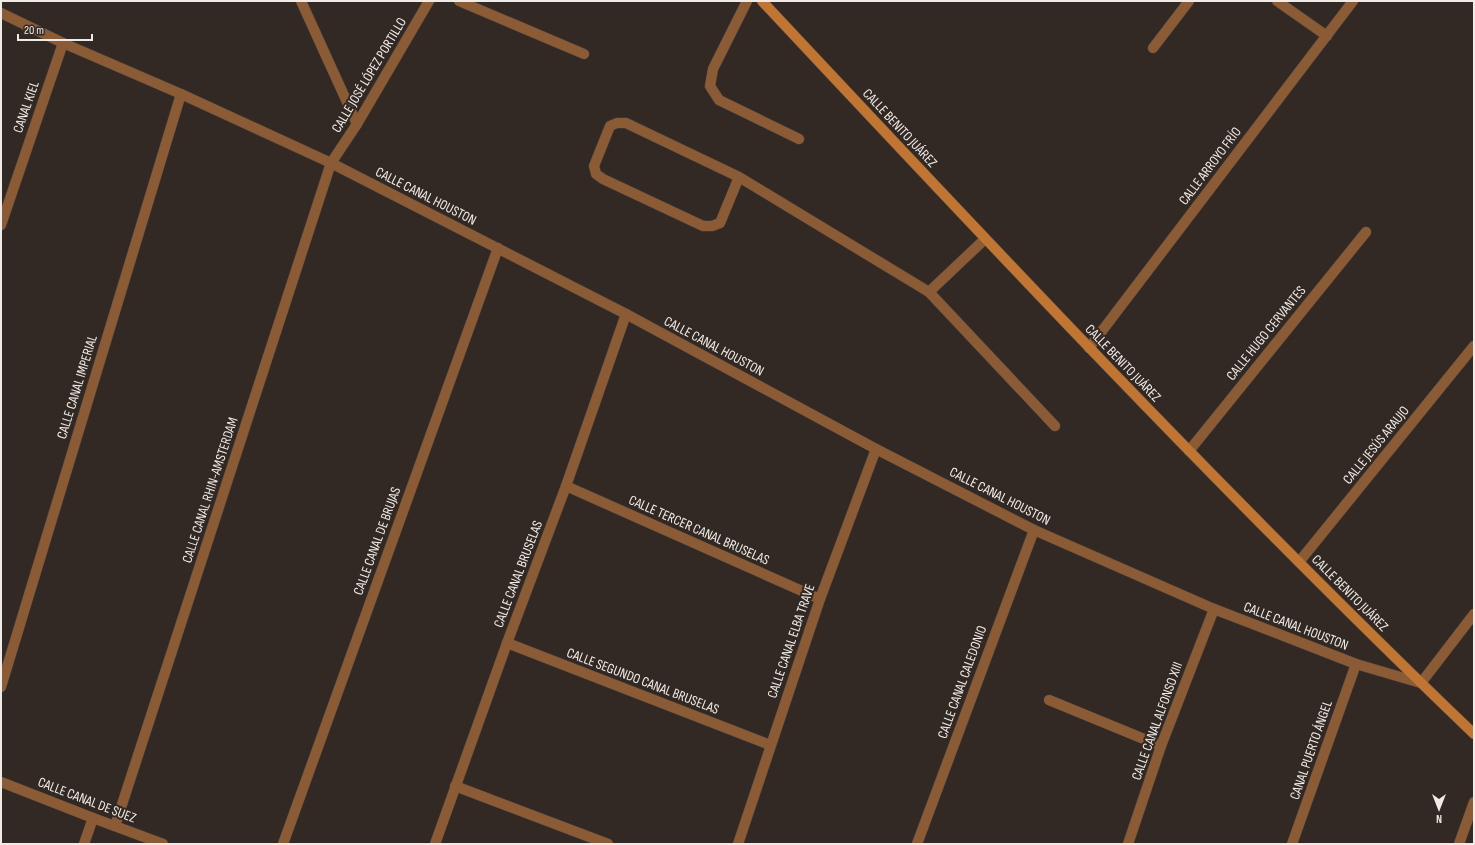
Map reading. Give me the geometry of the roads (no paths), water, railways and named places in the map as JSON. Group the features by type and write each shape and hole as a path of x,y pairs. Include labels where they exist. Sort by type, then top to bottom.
{"street":[{"path":"301,1 357,124"},
{"name":"CALLE JOSÉ LÓPEZ PORTILLO","path":"331,163 357,124 429,1"},
{"path":"459,1 584,54"},
{"path":"747,1 713,69 710,86 718,100 799,139"},
{"name":"CALLE BENITO JUÁREZ","path":"762,1 985,239 1189,451 1299,562 1474,734"},
{"path":"1153,48 1189,1"},
{"path":"1277,1 1327,36"},
{"name":"CALLE ARROYO FRÍO","path":"1089,348 1354,1"},
{"name":"CALLE CANAL HOUSTON","path":"1,14 63,44 180,94 331,163 626,314 876,449 1034,530 1214,609 1356,664 1421,683"},
{"name":"CANAL KIEL","path":"1,225 63,44"},
{"name":"CALLE CANAL IMPERIAL","path":"1,687 180,94"},
{"path":"739,176 720,223 712,226 702,226 603,179 596,174 594,166 610,126 617,123 626,123 739,176 929,292 1055,426"},
{"name":"CALLE CANAL RHIN-AMSTERDAM","path":"115,826 331,163"},
{"name":"CALLE HUGO CERVANTES","path":"1189,451 1366,232"},
{"path":"929,292 985,239"},
{"name":"CALLE CANAL DE BRUJAS","path":"283,844 498,248"},
{"name":"CALLE CANAL BRUSELAS","path":"435,844 507,643 566,486 626,314"},
{"name":"CALLE JESÚS ARAUJO","path":"1299,562 1474,346"},
{"name":"CALLE CANAL ELBA TRAVE","path":"738,844 820,599 876,449"},
{"name":"CALLE TERCER CANAL BRUSELAS","path":"566,486 820,599"},
{"name":"CALLE CANAL CALEDONIO","path":"917,844 1034,530"},
{"name":"CALLE CANAL ALFONSO XIII","path":"1128,844 1161,746 1214,609"},
{"path":"1421,683 1474,614"},
{"name":"CALLE SEGUNDO CANAL BRUSELAS","path":"507,643 770,745"},
{"name":"CANAL PUERTO ÁNGEL","path":"1292,844 1356,664"},
{"path":"1050,700 1161,746"},
{"name":"CALLE CANAL DE SUEZ","path":"1,782 163,844"},
{"path":"455,786 608,844"},
{"path":"1459,844 1474,802"},
{"path":"84,844 93,818"}]}
